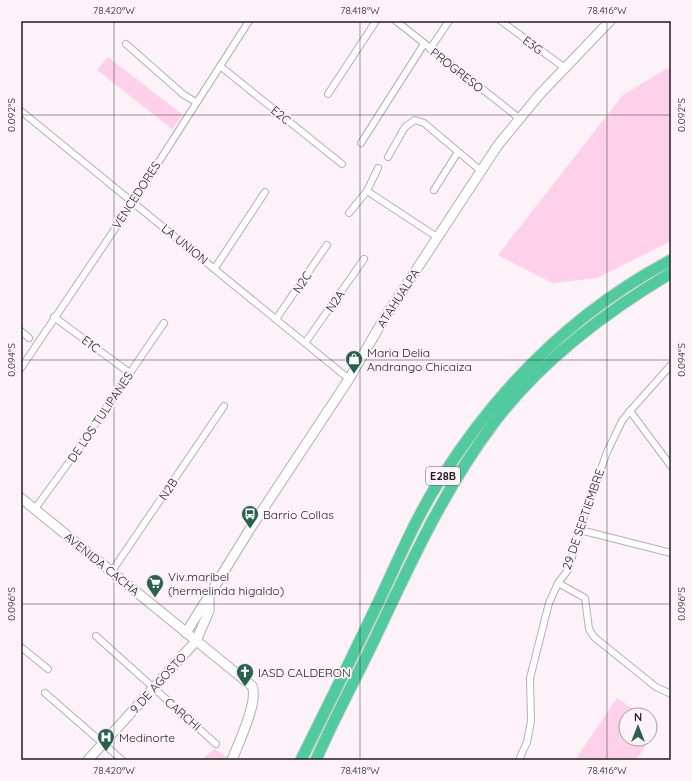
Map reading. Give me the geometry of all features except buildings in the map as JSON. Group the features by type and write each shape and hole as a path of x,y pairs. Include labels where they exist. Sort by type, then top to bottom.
{"highway":[{"name":"E28B","path":"301,760 416,522 440,480 473,431 517,378 561,334 606,299 644,274 671,260"},
{"name":"E28B","path":"316,760 425,533 461,470 494,423 537,375 570,343 628,299 671,273"}],"street":[{"name":"VENCEDORES","path":"21,368 133,202 249,21"},
{"path":"328,94 376,21"},
{"name":"PROGRESO","path":"396,21 518,118"},
{"path":"430,49 449,21"},
{"name":"E3G","path":"500,21 565,68"},
{"name":"ATAHUALPA","path":"186,633 209,594 349,379 382,322 402,294 437,237 481,171 518,118 610,21"},
{"path":"126,44 184,95 196,102"},
{"path":"361,143 424,44"},
{"name":"E2C","path":"220,66 342,164"},
{"name":"LA UNION","path":"21,111 349,379"},
{"path":"388,157 405,127 415,120 424,123 481,171"},
{"path":"434,190 458,152"},
{"path":"349,213 366,191 378,168"},
{"path":"366,191 437,237"},
{"path":"215,268 265,192"},
{"name":"N2C","path":"276,319 327,245"},
{"name":"N2A","path":"306,343 364,258"},
{"name":"E1C","path":"54,317 127,372"},
{"name":"DE LOS TULIPANES","path":"34,510 72,458 164,323"},
{"path":"21,331 29,338"},
{"name":"29 DE SEPTIEMBRE","path":"519,760 527,742 531,721 530,703 532,671 549,603 558,583 568,570 607,452 622,421 671,365"},
{"name":"N2B","path":"112,571 224,406"},
{"path":"630,411 671,466"},
{"name":"AVENIDA CACHA","path":"22,502 112,571 253,689 252,706 232,760"},
{"path":"580,530 671,552"},
{"path":"558,583 585,598 589,630 594,637 656,687 671,694"},
{"name":"ATAHUALPA","path":"196,642 209,611 209,594"},
{"name":"CARCHI","path":"96,636 216,744"},
{"name":"9 DE AGOSTO","path":"88,760 196,642"},
{"path":"21,647 48,669"},
{"path":"45,693 122,760"}],"shaded area":[{"path":"108,57 183,115 172,129 97,70"},
{"path":"671,66 671,241 597,278 552,283 498,255 623,95"},
{"path":"617,698 630,707 618,707 618,747 645,747 636,760 575,760"},
{"path":"214,749 230,758 230,760 201,760"}],"place":[{"name":"Maria Delia Andrango Chicaiza","path":"354,374"},
{"name":"Barrio Collas","path":"250,529"},
{"name":"Viv.maribel (hermelinda higaldo)","path":"155,598"},
{"name":"IASD CALDERON","path":"245,687"},
{"name":"Medinorte","path":"106,752"}]}
